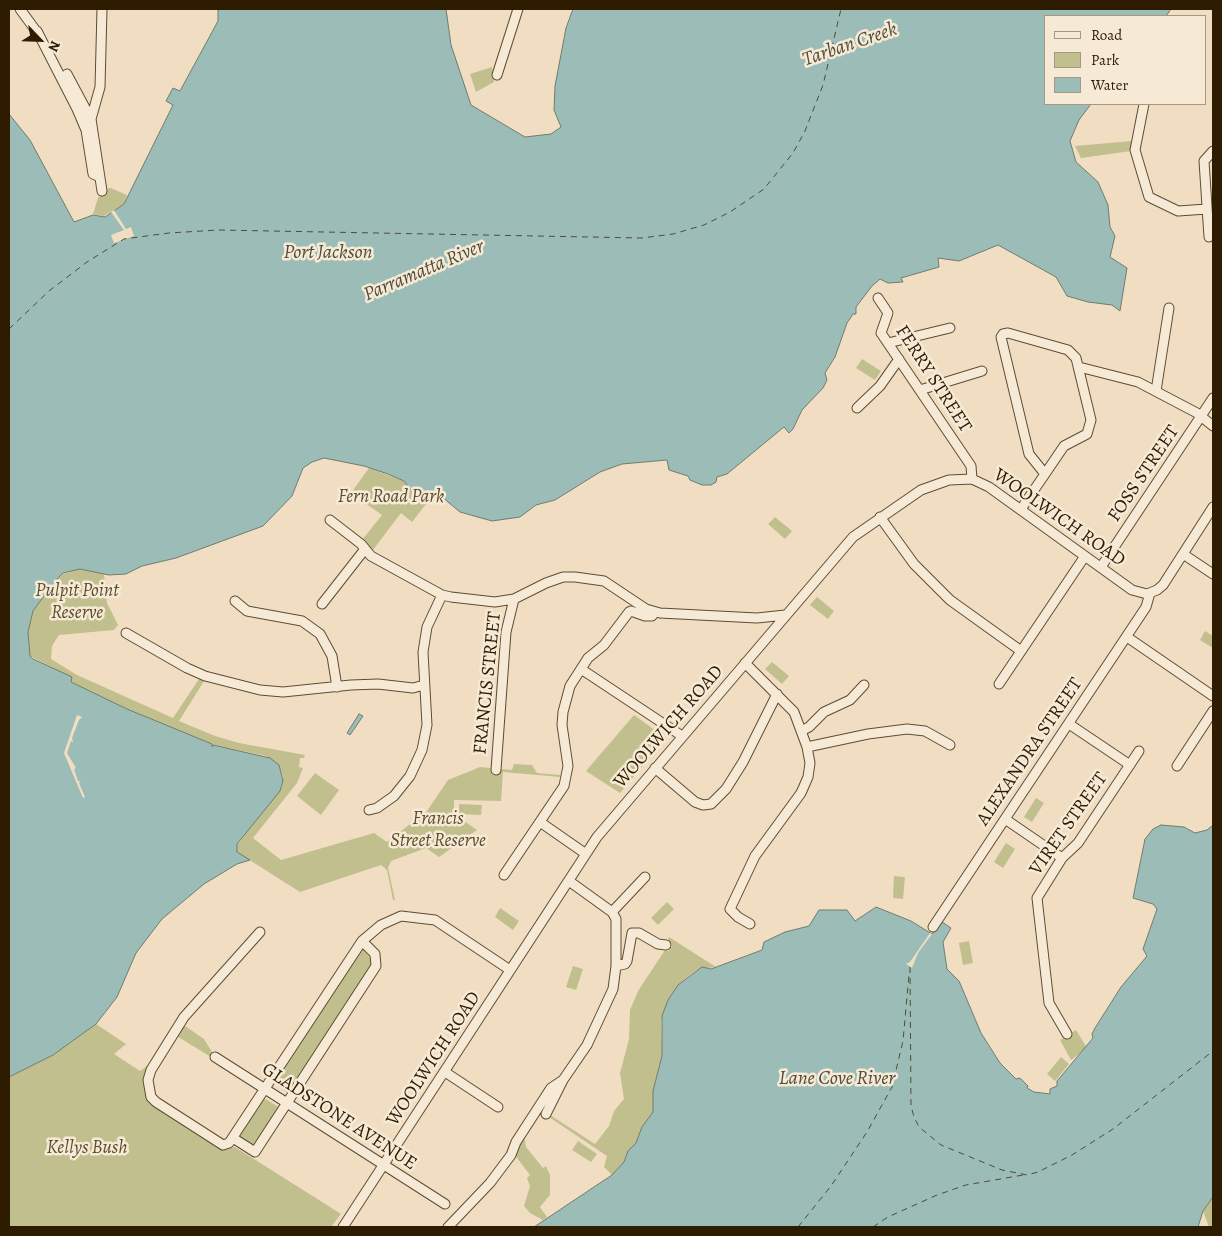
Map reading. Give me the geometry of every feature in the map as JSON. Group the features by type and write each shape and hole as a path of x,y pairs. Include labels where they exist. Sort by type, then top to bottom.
{"street":[{"path":"20,9 68,76 91,119 102,191"},
{"path":"91,119 100,87 102,9"},
{"path":"497,75 518,9"},
{"path":"37,31 77,109 86,130 93,174 100,177"},
{"path":"1144,105 1135,150 1149,197 1178,211 1207,209"},
{"path":"1209,236 1204,161 1206,156 1213,150"},
{"name":"FERRY STREET","path":"878,298 888,310 881,331 971,466 972,479"},
{"path":"1156,391 1169,308"},
{"path":"888,343 950,328"},
{"path":"1021,510 1068,442 1087,434 1090,430 1091,420 1076,358 1068,350 1008,333 1001,337 1029,454 1045,474"},
{"path":"857,408 880,386 899,359"},
{"path":"1079,367 1138,382 1201,416 1213,426"},
{"path":"920,390 982,371"},
{"name":"FOSS STREET","path":"1101,567 1213,398"},
{"name":"WOOLWICH ROAD","path":"343,1227 604,829 853,537 880,517 933,485 953,479 972,479 984,484 1132,590 1150,593"},
{"name":"ALEXANDRA STREET","path":"933,927 1146,607 1150,593 1163,585 1213,508"},
{"path":"880,517 914,564 950,600 1021,651"},
{"path":"330,520 365,548 371,556 442,595 495,602 514,599 563,577 575,577 604,581 646,609 655,612 683,616 757,618 785,615"},
{"path":"322,604 365,548"},
{"path":"1183,554 1213,574"},
{"path":"999,684 1085,556"},
{"path":"424,685 419,693 422,725 418,748 412,761 394,788 369,810 378,808 394,796 410,776 422,750 427,725 423,652 426,627 442,595"},
{"name":"FRANCIS STREET","path":"496,770 506,632 514,599"},
{"path":"235,601 247,611 302,621 320,634 332,656 337,687"},
{"path":"504,875 564,786 567,778 568,766 563,742 563,712 570,686 588,658 604,645 629,612 652,616 655,612"},
{"path":"126,633 187,668 230,683 283,692 378,684 413,688 424,685"},
{"path":"1126,636 1213,696"},
{"path":"745,663 794,712 807,747 810,763 808,778 801,793 755,856 730,909 738,917 750,924"},
{"path":"581,668 682,736"},
{"path":"801,731 810,727 824,712 850,700 864,686"},
{"path":"655,768 695,802 703,805 711,804 726,789 743,762 777,694"},
{"path":"1177,766 1213,711"},
{"path":"1068,724 1130,765"},
{"path":"807,747 868,734 907,729 925,731 950,745"},
{"name":"VIRET STREET","path":"1067,1034 1049,1003 1037,898 1062,858 1078,843 1139,751"},
{"path":"1005,819 1062,858"},
{"path":"540,822 586,854"},
{"path":"612,912 645,877"},
{"path":"546,1114 563,1080 587,1045 603,1013 613,990 616,966 617,926 612,912 569,881"},
{"path":"260,932 224,970 180,1023 151,1070 148,1080 151,1097 156,1102 223,1145 231,1140 362,940 381,925 401,916 435,920 510,970"},
{"path":"616,966 625,964 627,961 632,933 639,933 658,944 666,945"},
{"path":"231,1140 254,1152 376,966 375,954 362,940"},
{"name":"GLADSTONE AVENUE","path":"215,1057 444,1204"},
{"path":"445,1072 498,1107"},
{"path":"448,1227 511,1155 516,1142 551,1088 563,1080"}],"green space":[{"path":"492,67 494,82 476,92 470,74"},
{"path":"1132,141 1131,151 1081,158 1075,146"},
{"path":"111,188 127,195 124,204 104,216 93,214 98,198 105,189"},
{"path":"862,359 881,371 875,380 856,368"},
{"name":"Fern Road Park","path":"369,468 404,481 413,493 426,504 412,522 401,513 373,550 362,540 382,515 351,493"},
{"path":"775,517 792,531 785,539 768,524"},
{"name":"Francis Street Reserve","path":"80,569 104,574 107,603 118,625 114,630 59,635 52,646 51,659 77,675 173,718 199,679 204,681 179,721 215,736 239,743 305,755 304,758 300,758 299,767 303,768 297,783 253,838 281,860 374,833 387,842 427,811 448,780 480,767 512,770 514,764 532,765 537,773 560,775 560,777 503,772 501,801 454,800 454,814 477,830 439,857 426,848 391,861 388,868 395,900 393,900 387,870 381,865 300,892 237,852 237,845 281,787 283,777 278,765 266,756 214,745 211,747 204,741 127,709 71,682 72,678 30,656 28,632 33,611 55,581 63,574"},
{"path":"817,597 834,611 828,619 810,605"},
{"path":"1205,631 1213,636 1213,648 1200,640"},
{"path":"772,662 789,676 782,684 765,669"},
{"path":"634,715 666,738 620,793 586,771"},
{"path":"315,773 339,790 321,815 297,796"},
{"path":"1036,798 1044,803 1032,822 1024,817"},
{"path":"459,804 482,805 481,815 459,814"},
{"path":"1006,843 1015,849 1003,868 994,862"},
{"path":"894,876 905,877 903,899 893,898"},
{"path":"667,902 674,909 658,925 651,918"},
{"path":"500,908 519,921 513,930 495,917"},
{"path":"669,937 716,967 699,969 691,974 678,985 668,1000 661,1021 662,1056 653,1091 653,1112 642,1127 636,1143 628,1151 624,1162 612,1175 604,1167 607,1156 549,1117 550,1115 595,1144 609,1126 614,1111 624,1099 620,1073 629,1039 630,1010 638,991 665,950 668,951 672,947 668,939"},
{"path":"969,941 973,963 963,965 959,943"},
{"path":"361,947 374,963 289,1094 274,1083"},
{"path":"573,966 583,969 576,990 566,987"},
{"path":"184,1023 185,1026 204,1039 212,1052 211,1057 175,1035"},
{"name":"Kellys Bush","path":"96,1024 126,1044 114,1054 140,1071 147,1066 149,1068 144,1085 148,1099 152,1104 225,1150 235,1147 341,1214 331,1227 9,1227 9,1077 53,1055"},
{"path":"1076,1030 1087,1048 1071,1060 1060,1040"},
{"path":"1061,1057 1069,1064 1055,1081 1047,1074"},
{"path":"264,1098 280,1108 255,1148 238,1137"},
{"path":"524,1135 526,1147 543,1168 546,1166 550,1175 550,1195 540,1207 547,1217 543,1220 530,1213 524,1206 530,1186 527,1178 530,1175 514,1154 518,1152 517,1145"},
{"path":"578,1141 597,1154 591,1162 572,1150"},
{"path":"1213,1197 1213,1227 1209,1227 1203,1211"}],"water":[{"name":"Port Jackson","path":"218,9 446,9 451,45 471,105 525,137 551,134 561,127 554,110 555,86 566,28 573,9 1171,9 1167,15 1044,15 1044,105 1090,105 1079,120 1070,141 1076,162 1098,182 1108,205 1110,227 1115,236 1110,257 1127,268 1120,311 1112,305 1088,302 1067,296 1056,277 998,245 959,261 938,258 939,267 901,278 903,282 888,283 880,279 872,286 856,307 856,314 853,314 847,323 835,357 825,373 827,380 823,388 802,410 793,429 789,433 784,427 727,474 717,477 716,482 711,485 702,485 690,480 688,476 669,470 667,460 622,464 600,472 555,500 536,505 520,517 492,521 460,512 442,497 426,504 413,493 404,481 388,474 364,466 324,458 312,462 303,468 292,496 263,526 176,558 142,566 126,574 109,575 80,569 63,573 33,611 28,632 30,656 33,659 72,677 71,682 127,709 212,744 212,747 213,745 270,758 279,765 283,781 280,791 237,844 237,852 250,860 237,864 204,884 162,919 136,953 117,997 96,1024 53,1055 9,1077 9,114 30,140 74,222 93,215 105,217 124,204 173,105 166,101 173,88 180,91 218,21"},
{"path":"359,714 363,716 350,735 347,733"},
{"name":"Lane Cove River","path":"1161,825 1184,827 1195,833 1207,830 1213,825 1213,1197 1203,1211 1198,1227 534,1227 612,1175 624,1162 628,1151 636,1143 642,1127 653,1112 653,1091 662,1056 662,1016 668,1000 678,985 702,967 711,969 762,950 764,942 785,932 809,926 819,910 847,910 855,921 876,907 911,921 932,934 942,922 951,928 943,942 947,969 959,981 981,1033 1000,1063 1016,1079 1020,1078 1028,1086 1027,1088 1034,1092 1050,1094 1050,1089 1057,1086 1057,1081 1093,1038 1092,1034 1095,1028 1121,987 1147,956 1143,949 1157,909 1153,904 1133,898 1145,839 1153,829"}],"pier":[{"path":"114,210 126,229 131,227 134,236 114,243 111,235 124,230 111,212"},
{"path":"77,715 82,717 79,720 72,738 73,742 71,741 67,753 76,768 74,769 78,781 81,782 79,783 85,797 83,798 64,753"},
{"path":"930,933 932,934 918,953 912,968 906,964 910,962"}],"ferry route":[{"path":"9,329 49,291 87,262 124,239 169,233 218,230 642,238 673,234 704,225 730,212 764,189 793,153 805,131 823,85 841,9"},
{"path":"910,967 911,1106 914,1117 919,1127 941,1145 1002,1170 1027,1175 1038,1172 1072,1155 1113,1129 1213,1051"},
{"path":"798,1227 831,1186 867,1132 892,1087 903,1041 909,975"},
{"path":"873,1227 888,1217 937,1195 966,1185 1023,1175"}],"water label":[{"name":"Tarban Creek","path":"850,45"},
{"name":"Parramatta River","path":"424,271"}],"park label":[{"name":"Pulpit Point Reserve","path":"77,602"}]}
